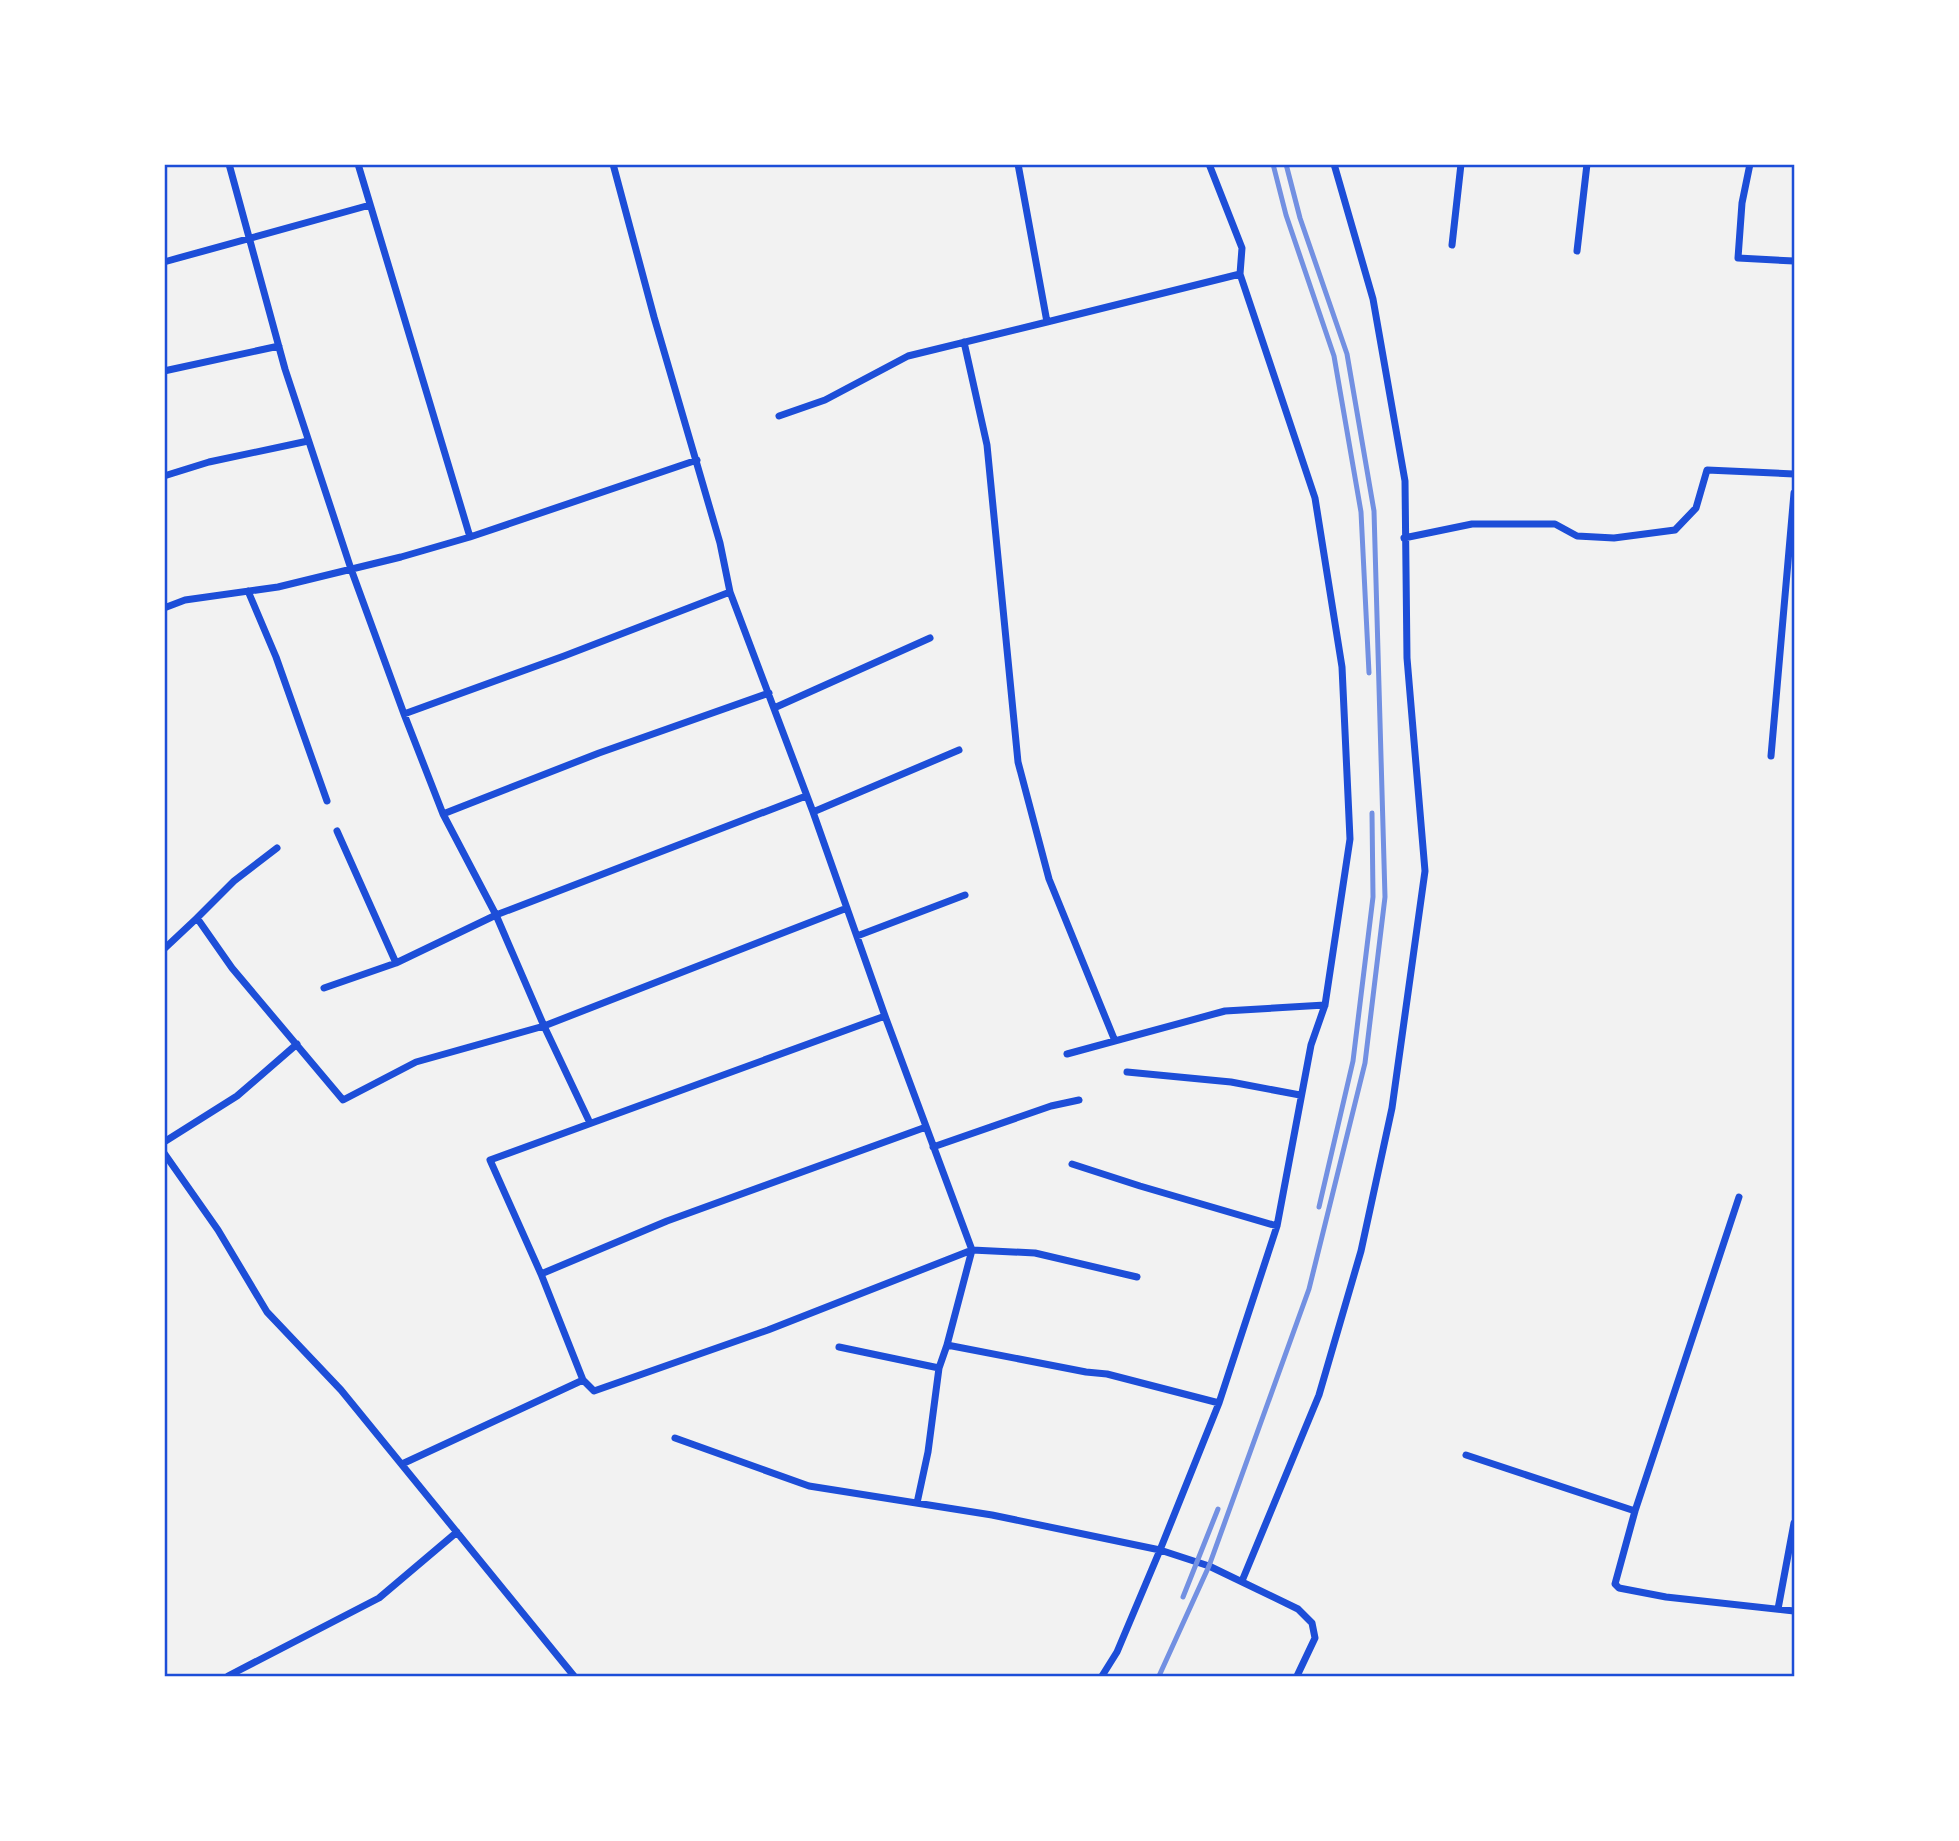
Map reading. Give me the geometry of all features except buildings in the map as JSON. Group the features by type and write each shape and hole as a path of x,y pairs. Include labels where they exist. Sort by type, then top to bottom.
{"street":[{"path":"229,164 308,441 404,714 443,814 496,915 590,1123"},
{"path":"358,164 470,537"},
{"path":"613,164 654,317 720,543 730,592 972,1250 939,1368 928,1452 917,1503"},
{"path":"1018,164 1047,322"},
{"path":"1102,1676 1117,1651 1219,1403 1277,1226 1300,1095 1311,1045 1325,1005 1350,839 1342,667 1315,498 1240,274 1242,248 1209,164"},
{"path":"1242,1581 1319,1395 1361,1251 1392,1108 1425,871 1407,658 1405,481 1373,299 1334,164"},
{"path":"1452,245 1461,164"},
{"path":"1577,251 1587,164"},
{"path":"1750,164 1742,203 1738,258 1794,261"},
{"path":"164,262 250,236 370,205"},
{"path":"779,416 825,400 908,356 1240,274"},
{"path":"964,342 986,445 1018,762 1049,879 1115,1041"},
{"path":"164,371 279,346"},
{"path":"164,476 209,462 308,441"},
{"path":"164,608 185,600 278,587 470,537 697,460"},
{"path":"1404,538 1472,524 1555,524 1577,536 1614,538 1675,530 1696,508 1707,470 1794,474"},
{"path":"1771,755 1794,493"},
{"path":"248,591 276,657 327,801"},
{"path":"404,714 730,592"},
{"path":"774,708 930,638"},
{"path":"443,814 598,754 769,693"},
{"path":"813,812 959,750"},
{"path":"324,988 396,962 496,915 806,796"},
{"path":"337,831 396,962"},
{"path":"164,949 234,881 277,848"},
{"path":"857,936 965,895"},
{"path":"197,918 232,968 343,1100 416,1062 544,1026 847,908"},
{"path":"1067,1054 1225,1012 1325,1005"},
{"path":"884,1016 490,1160 541,1274 583,1380 594,1391 768,1330 972,1250 1035,1253 1137,1277"},
{"path":"164,1142 237,1096 297,1045"},
{"path":"1127,1072 1231,1082 1300,1095"},
{"path":"933,1147 1051,1106 1079,1100"},
{"path":"541,1274 667,1221 926,1127"},
{"path":"164,1153 218,1230 267,1312 341,1390 574,1676"},
{"path":"1072,1164 1277,1226"},
{"path":"1739,1197 1635,1511 1615,1584 1619,1588 1666,1597 1794,1611"},
{"path":"947,1345 1086,1373 1107,1374 1219,1403"},
{"path":"839,1347 939,1368"},
{"path":"402,1464 583,1380"},
{"path":"675,1438 810,1486 992,1515 1160,1550 1209,1566 1298,1609 1312,1623 1315,1638 1297,1676"},
{"path":"1466,1455 1635,1511"},
{"path":"1778,1609 1794,1523"},
{"path":"228,1676 379,1598 457,1532"}],"railway":[{"path":"1273,164 1286,215 1334,356 1361,512 1369,673"},
{"path":"1159,1676 1209,1566 1309,1289 1365,1063 1385,897 1374,511 1347,354 1300,218 1286,164"},
{"path":"1319,1207 1353,1061 1373,897 1372,813"},
{"path":"1183,1597 1218,1509"}]}
